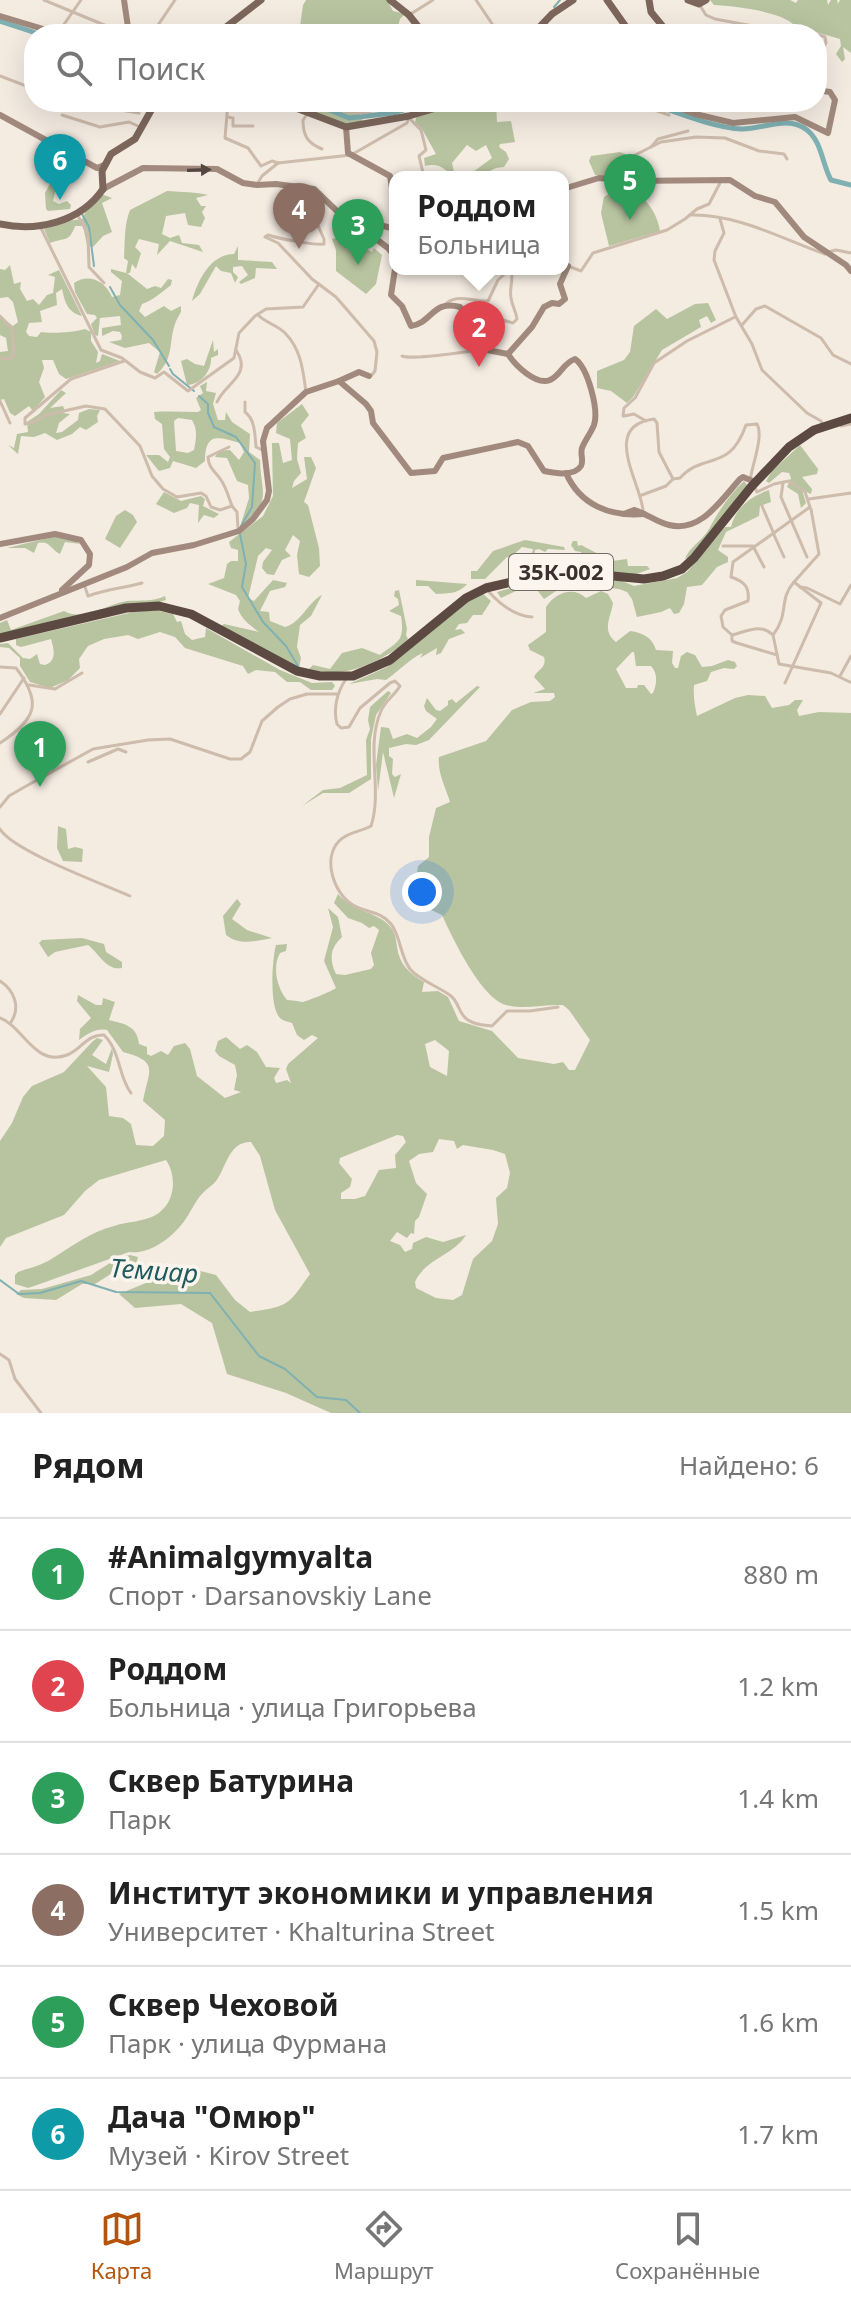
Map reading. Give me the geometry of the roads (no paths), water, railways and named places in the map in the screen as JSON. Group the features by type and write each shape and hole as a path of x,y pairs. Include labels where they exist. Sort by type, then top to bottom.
{"highway":[{"name":"35К-002","path":"340,679 371,670 400,652 466,598 504,583 561,572 644,579 675,572 694,558 753,485 789,447 824,425 851,421"},
{"name":"35К-002","path":"340,679 378,669 402,655 463,603 488,591 562,574 646,582 664,579 690,566 753,485"},
{"path":"3,639 97,614 159,606 191,614 294,671 340,679"},
{"path":"3,639 126,610 160,608 190,617 294,671 340,679"}],"main road":[{"path":"230,24 261,0"},
{"path":"542,24 573,0"},
{"path":"607,0 624,24"},
{"path":"649,0 651,12 661,24"},
{"path":"688,0 703,2"},
{"path":"391,1 416,24"},
{"path":"101,166 111,154 135,139 150,112"},
{"path":"0,222 39,224 76,214 102,185 101,166 109,154 134,138 151,112"},
{"path":"312,113 346,127 410,118 426,112"}],"street":[{"path":"44,0 104,24"},
{"path":"64,24 81,0"},
{"path":"124,0 126,24"},
{"path":"159,24 175,0"},
{"path":"409,15 433,0"},
{"path":"476,0 492,24"},
{"path":"703,2 706,15 742,24"},
{"path":"0,16 26,24"},
{"path":"0,76 24,85"},
{"path":"690,112 733,123 795,117 826,133 830,130 835,100 827,92"},
{"path":"133,112 139,113"},
{"path":"228,112 226,139 248,148 261,166 272,161 278,163 351,155 410,118 421,130 426,150 419,156 423,171"},
{"path":"346,112 368,112"},
{"path":"661,112 669,115"},
{"path":"312,113 305,114 303,131 311,145 322,149"},
{"path":"0,115 101,166"},
{"path":"62,115 100,127 129,122 140,127"},
{"path":"228,117 233,118 233,126 253,126"},
{"path":"346,127 347,149 351,155 389,175"},
{"path":"651,147 658,139 688,131"},
{"path":"569,187 599,177 628,177 630,159 651,147 675,139 725,138 759,151 784,154 787,159"},
{"path":"257,185 262,176 278,163"},
{"path":"102,185 124,179 143,168 217,169 242,182 308,188 320,194 341,215 389,228"},
{"path":"599,177 627,181 734,181 755,196 775,202 800,233 851,273"},
{"path":"569,267 581,271 593,253 667,230 712,201 722,179"},
{"path":"0,618 127,567 152,553 211,541 239,531 267,500 269,491 264,451 267,428 306,392 359,372 373,375 377,352 374,341 343,304 283,247 265,237 290,238 317,246 324,244 310,208 308,188"},
{"path":"76,214 88,234 89,267 104,283"},
{"path":"690,215 755,226 829,254"},
{"path":"349,218 389,249"},
{"path":"720,219 724,233 714,260 736,317 762,370 824,425"},
{"path":"39,224 101,350 149,377 164,372 186,390 232,359 243,327 258,315 266,309 303,307 319,284"},
{"path":"829,254 836,250 851,253"},
{"path":"394,275 391,295 402,306 411,326 417,326 448,300 488,301 503,275"},
{"path":"444,306 460,307 513,323 517,312 511,303 512,275"},
{"path":"508,354 532,327 544,307 559,304 565,299 560,284 563,275"},
{"path":"742,325 756,309 765,306 821,338 833,355 851,364"},
{"path":"460,307 481,333 487,350"},
{"path":"258,315 282,330 294,347 303,363 306,392"},
{"path":"0,316 12,328 14,354 11,359 0,358"},
{"path":"646,421 634,414 623,416 624,408 635,398 654,363 687,341 736,317"},
{"path":"217,402 225,389 235,382 241,369 240,355 236,350"},
{"path":"339,381 366,404 373,423 411,473 435,471 443,458 518,442 528,446 544,471 566,473 581,466 581,450 595,421 591,388 583,366 575,359 568,361 547,381 536,379 508,354 487,350 457,351 411,359 402,356"},
{"path":"124,361 77,376 63,384 40,408 25,418 26,425 46,415 86,406 105,409 140,446 152,476 163,489 177,497 201,493 217,510 232,506"},
{"path":"0,401 10,423"},
{"path":"245,402 245,412 254,428 256,447 264,451"},
{"path":"642,511 642,495 631,471 625,440 629,432 654,419 659,452 673,479"},
{"path":"642,495 666,486 687,470 723,459 750,423 757,424 760,433 752,462 753,485"},
{"path":"229,447 213,453 208,457 208,462 210,469 222,481 237,512 239,531"},
{"path":"566,473 577,491 602,510 624,514 642,511 673,526 689,525 705,517 743,477 757,492 783,481 799,487 809,499 819,554 785,594 782,622 773,635"},
{"path":"783,481 781,497 807,557"},
{"path":"809,499 851,493"},
{"path":"762,506 784,557"},
{"path":"777,655 732,641 732,635 723,627 721,616 725,610 742,606 748,601 749,594 743,581 731,577 731,570 736,558 810,507"},
{"path":"0,544 55,534 81,540 90,554 89,565 56,594"},
{"path":"723,546 753,546"},
{"path":"753,546 764,567"},
{"path":"785,683 821,603 794,582"},
{"path":"84,584 88,596 109,588 142,583"},
{"path":"800,587 840,604 851,585"},
{"path":"488,591 511,610 532,617"},
{"path":"732,635 761,627 773,635 779,664 840,676 850,682"},
{"path":"840,676 851,656"},
{"path":"0,674 1,667 16,668 33,696 31,715 0,743"},
{"path":"29,685 55,689 82,673"},
{"path":"0,714 24,678"},
{"path":"340,679 335,717 337,724 346,728 360,708 390,683 395,681 400,686 380,713 374,744 375,810 371,826 350,833 332,850 331,867 342,896 358,908 378,913 389,922 399,936 412,972 453,998 471,1023 492,1026 507,1011 558,1007"},
{"path":"0,807 9,796 98,747 163,738 230,759 241,759 250,752 262,721 278,707 307,694 338,694"},
{"path":"88,762 118,749 126,752"},
{"path":"0,829 8,839 32,852 130,896"},
{"path":"0,981 10,987 13,995 15,1013 11,1022"},
{"path":"0,1018 11,1022 36,1051 55,1057 72,1052 93,1036 104,1035 114,1047 131,1093"},
{"path":"0,1354 9,1360 17,1382 41,1413"}],"waterway":[{"path":"554,7 560,0"},
{"path":"0,21 24,29"},
{"path":"334,112 349,118 396,112"},
{"path":"676,112 731,128 784,123 800,126 816,141 831,180 851,185"},
{"path":"82,214 89,227 94,266"},
{"path":"110,287 120,305 153,340 169,366"},
{"path":"170,369 194,391"},
{"path":"199,396 208,404 214,427 236,437 255,463 252,507 241,526"},
{"path":"240,534 246,564 242,587 263,622 286,646 298,666"},
{"name":"Темиар","path":"0,1280 19,1294 40,1293 81,1281 116,1292 210,1293 259,1356 285,1369 317,1397 346,1400 360,1413"}],"place":[{"name":"Дача \"Омюр\"","path":"60,200"},
{"name":"Сквер Чеховой","path":"630,220"},
{"name":"Институт экономики и управления","path":"299,249"},
{"name":"Сквер Батурина","path":"358,265"},
{"name":"Роддом","path":"479,367"},
{"name":"#Animalgymyalta","path":"40,787"}]}
